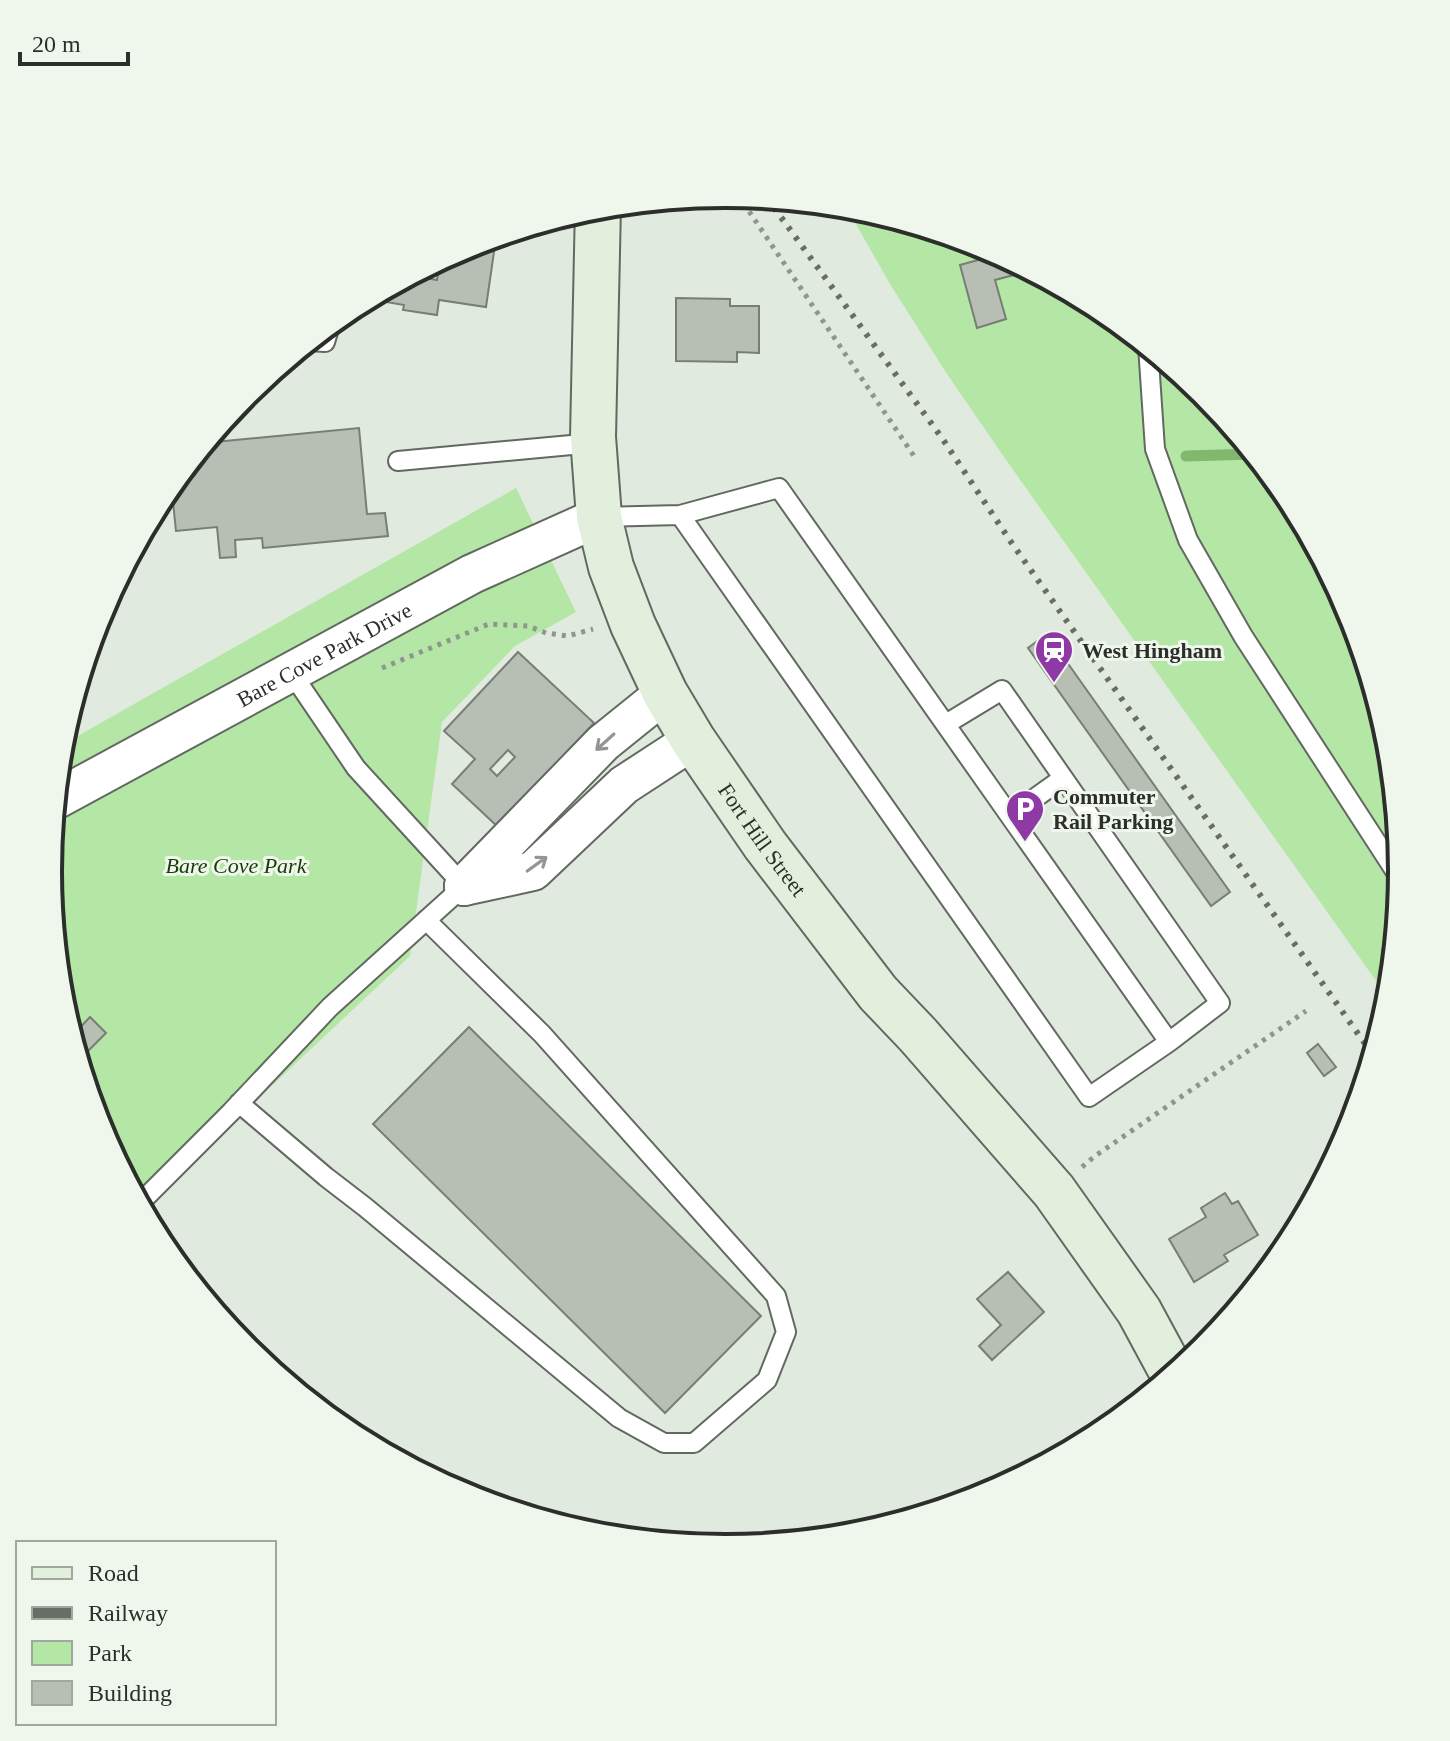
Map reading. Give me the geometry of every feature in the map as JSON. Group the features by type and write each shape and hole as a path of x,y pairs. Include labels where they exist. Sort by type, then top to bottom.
{"main road":[{"name":"Fort Hill Street","path":"598,220 593,443 599,517 615,580 665,693 693,740 765,845 878,993 1054,1191 1139,1311 1168,1364"}],"street":[{"name":"Bare Cove Park Drive","path":"67,794 472,574 599,517"},
{"path":"464,886 603,743 665,693"},
{"path":"464,886 533,871 624,785 693,740"}],"lane":[{"path":"1149,361 1155,449 1188,540 1243,636 1388,860"},
{"path":"398,461 593,443"},
{"path":"599,517 680,515 779,488 1169,1042"},
{"path":"680,515 1089,1097 1220,1003 1002,690 946,724"},
{"path":"147,1196 330,1007 464,886 356,768 291,672"},
{"path":"1010,816 1063,778"},
{"path":"239,1103 619,1418 664,1443 694,1443 767,1380 786,1332 776,1296 542,1034 426,920"}],"path":[{"path":"747,209 916,459"},
{"path":"1054,1191 1095,1156 1306,1011"}],"green space":[{"path":"853,220 897,230 979,258 1056,296 1093,319 1162,372 1194,402 1251,467 1276,502 1320,577 1338,617 1353,657 1375,741 1387,827 1388,870 1387,914 1378,983 1011,467 890,284"},
{"name":"Bare Cove Park","path":"516,488 576,612 515,646 442,722 410,956 150,1200 130,1164 97,1084 75,1000 68,957 63,914 63,827 76,737"}],"building":[{"path":"494,249 486,307 439,300 437,315 403,310 404,305 386,302 428,278 437,280 438,273"},
{"path":"981,259 1015,275 995,280 1006,319 977,328 960,265"},
{"path":"676,298 730,299 730,306 759,306 759,353 737,352 737,362 676,361"},
{"path":"359,428 367,514 385,513 388,536 263,548 262,538 235,540 236,557 220,558 217,527 176,531 173,503 220,441"},
{"path":"1047,634 1230,892 1211,906 1028,648"},
{"path":"518,652 594,723 498,827 452,784 475,759 444,731","holes":["508,750 515,757 497,776 490,769"]},
{"path":"90,1017 106,1033 88,1051 85,1042 81,1026"},
{"path":"469,1027 761,1316 665,1413 373,1124"},
{"path":"1318,1044 1336,1067 1324,1076 1307,1053"},
{"path":"1225,1193 1232,1204 1238,1201 1258,1235 1224,1255 1228,1261 1194,1282 1169,1239 1206,1217 1201,1208"},
{"path":"1008,1272 1044,1312 992,1360 979,1346 1001,1325 977,1299"}],"waterway":[{"path":"1186,456 1241,454"}],"railway":[{"path":"776,210 942,438 1011,542 1365,1043"}],"place":[{"name":"West Hingham","path":"1054,684"},
{"name":"Commuter Rail Parking","path":"1025,843"}]}
